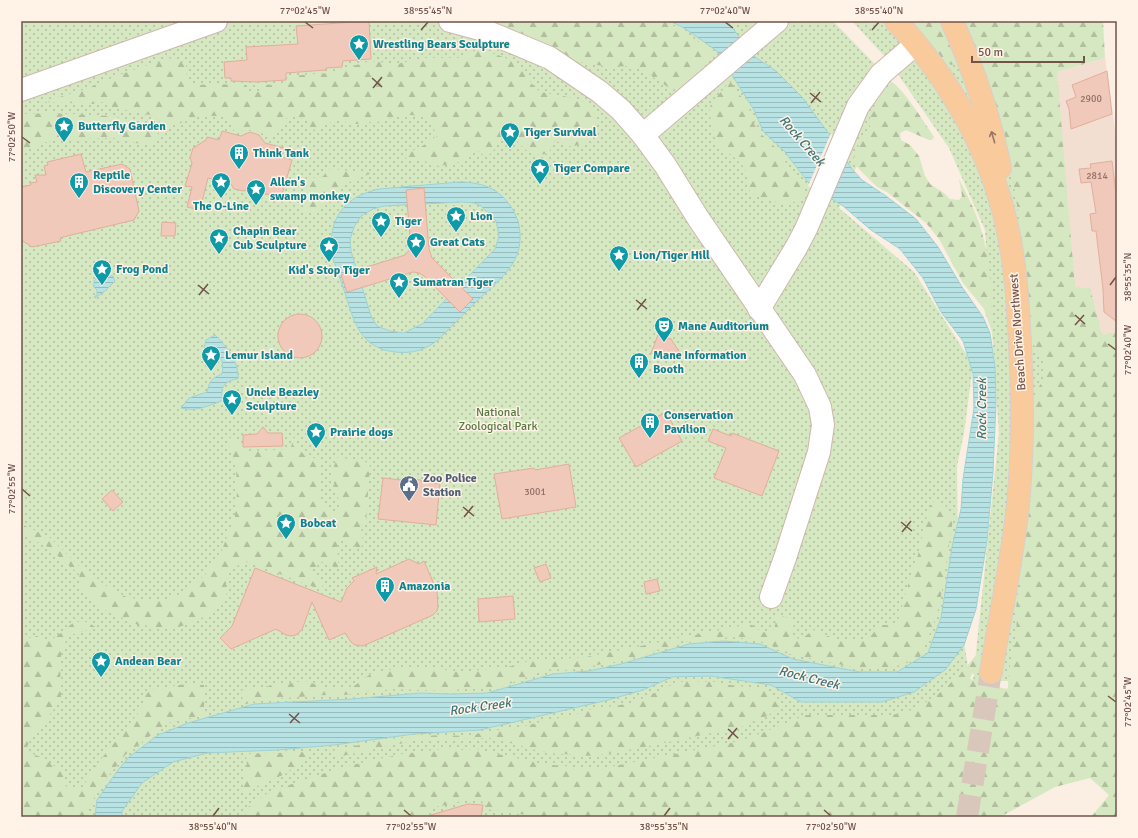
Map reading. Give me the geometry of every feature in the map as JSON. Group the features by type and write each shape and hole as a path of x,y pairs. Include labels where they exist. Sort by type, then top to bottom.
{"main road":[{"name":"Beach Drive Northwest","path":"896,21 916,44 955,100 975,135 984,153 998,191 1008,230 1018,302 1022,388 1022,449 1016,524 991,672"},
{"path":"952,21 971,66 994,139 1003,179 1008,230"}],"street":[{"path":"21,90 216,21"},
{"path":"450,21 483,30 550,58 600,92 621,110 643,134 805,375 820,407 823,425 819,452 771,597"},
{"path":"643,134 777,21"},
{"path":"759,308 806,229 858,106 870,87 881,74 916,44"}],"shaded area":[{"path":"1105,58 1117,143 1117,332 1102,335 1090,288 1075,287 1057,72"}],"green space":[{"name":"National Zoological Park","path":"21,21 833,21 892,82 839,208 914,272 973,365 964,433 957,466 958,572 963,635 974,707 955,817 21,817"},
{"path":"488,21 663,21 680,29 716,54 678,88 672,90 643,70 629,66 610,67 579,62 527,36"},
{"path":"852,21 1043,21 1057,72 1075,287 1090,288 1102,335 1117,332 1011,681 973,681 999,433 985,230 949,148 888,60"},
{"path":"910,21 942,21 960,62 951,65 943,60"},
{"path":"963,21 1103,21 1105,58 1057,72 1075,287 1090,288 1102,335 1117,332 1117,817 1091,817 1109,795 1090,778 1055,787 1000,817 541,817 486,809 486,803 469,799 428,808 426,817 246,817 245,812 248,807 268,793 343,767 402,754 451,748 462,750 476,749 542,764 587,768 609,767 731,743 752,737 806,715 892,715 912,710 935,697 960,674 978,653 980,654 981,658 980,668 978,672 972,674 970,679 1006,689 1008,688 1017,618 1016,608 1031,495 1034,427 1033,405 1036,391 1045,378 1043,360 1034,345 1031,334 1026,264 1012,173 991,98"},
{"path":"484,51 512,61 521,68 534,86 541,92 575,99 591,107 596,119 590,136 585,141 574,146 556,141 553,143 549,153 538,155 526,150 515,139 505,137 500,140 492,152 486,156 474,150 471,151 464,161 440,166 429,164 423,159 408,160 403,155 421,147 437,136 429,118 406,114 374,123 366,121 362,124 348,124 340,118 313,130 307,128 307,120 288,115 278,131 267,136 256,130 234,131 232,120 224,116 201,116 166,128 150,115 108,106 108,103 95,101 94,104 43,102 86,89 119,75 168,58 186,63 187,85 245,84 247,92 259,92 260,85 289,84 289,76 329,73 370,61 397,64 424,58 460,58 472,52"},
{"path":"730,81 749,108 752,120 758,131 779,151 792,173 805,185 805,190 800,200 784,205 752,194 749,189 746,171 743,166 733,156 719,147 716,141 709,112 711,104"},
{"path":"890,81 895,84 907,97 934,137 932,140 929,140 906,130 900,133 901,140 910,145 919,156 925,176 930,184 950,199 959,200 962,196 959,179 976,214 984,239 989,266 992,292 992,332 984,309 963,283 939,239 926,223 887,192 877,187 852,162 862,138 870,131 870,116 877,100"},
{"path":"21,109 24,114 50,113 110,116 143,123 161,136 156,141 143,144 116,138 78,139 47,142 30,149 21,149"},
{"path":"330,169 372,173 351,181 334,194 315,214 303,211 306,187 311,177 320,179"},
{"path":"233,437 239,442 242,449 246,451 291,448 293,438 297,439 296,445 305,456 321,460 319,476 321,500 334,513 340,505 331,473 338,457 370,463 366,523 360,532 363,540 362,546 358,548 344,540 340,542 337,547 339,568 335,569 328,561 323,561 315,567 312,571 313,576 323,584 319,589 252,563 245,562 230,572 226,581 226,598 222,604 210,613 186,625 170,629 160,629 146,625 140,626 105,610 81,589 79,574 45,545 21,535 21,524 49,537 79,566 113,591 129,598 147,600 168,599 185,592 205,575 220,555 235,516 237,492 236,466 228,442 228,439"},
{"path":"935,500 944,505 953,519 940,603 933,626 920,657 913,661 882,668 852,667 781,652 771,645 754,639 729,637 697,643 682,641 673,647 661,648 652,653 570,670 545,670 501,687 487,689 467,688 449,691 392,689 345,695 259,700 243,705 242,690 305,681 333,690 354,686 372,673 387,670 423,667 462,672 508,667 536,659 548,660 586,657 745,625 752,625 764,633 768,633 775,627 775,616 777,614 795,621 791,633 794,639 803,638 813,630 842,640 856,641 863,639 870,636 881,625 890,625 898,621 918,555 929,507"},
{"path":"74,622 88,622 95,627 70,635 63,646 60,661 61,697 54,709 29,742 27,748 32,754 41,757 63,772 65,785 68,788 82,789 93,769 141,710 146,695 150,690 185,684 204,685 204,715 167,723 125,755 102,784 89,807 86,817 21,817 21,640 37,636 47,641 56,637"},
{"path":"685,681 717,682 763,689 780,700 778,708 767,716 741,727 593,756 547,753 492,738 418,740 342,756 338,756 334,750 390,739 439,735 469,736 521,727 552,719 569,717 587,710 633,703 674,684"},
{"path":"308,753 305,760 285,774 244,792 243,780 247,767 246,754"}],"water":[{"name":"Rock Creek","path":"670,21 727,21 755,57 776,71 802,97 832,138 852,169 862,180 916,219 938,247 962,287 983,317 990,333 995,367 996,402 993,472 987,541 976,609 964,645 945,670 914,692 882,702 801,702 771,685 710,676 672,677 643,690 608,700 480,730 414,734 334,745 277,750 207,753 173,762 142,783 122,811 122,817 95,817 97,800 118,770 129,757 158,735 188,723 254,704 352,699 420,693 487,693 553,674 589,671 621,664 689,644 723,641 760,644 793,659 860,672 897,672 928,653 941,618 952,547 961,509 963,479 974,408 973,374 963,341 941,312 923,278 900,249 871,230 843,206 811,186 785,152 763,131 754,110 717,51 684,28"},
{"path":"459,182 480,184 499,193 504,198 514,211 519,227 520,243 518,251 511,266 504,275 438,340 423,349 413,352 383,350 366,339 360,332 352,314 332,255 332,230 341,211 348,203 357,197 367,192 379,189","holes":["462,202 474,203 481,206 496,221 499,236 495,249 422,324 404,333 390,331 377,326 371,316 351,251 350,240 354,227 361,216 373,209 384,206"]},
{"name":"Frog Pond","path":"99,276 113,276 115,281 95,298 94,297 97,295 97,290 94,287 94,281"},
{"path":"215,335 228,349 234,360 237,366 238,379 230,381 224,385 222,392 223,400 197,409 181,408 189,398 207,392 212,380 222,374 223,368 219,357 213,352 204,348 206,340"}],"pier":[{"path":"831,133 848,159 830,200 808,186"}],"building":[{"path":"369,21 371,59 343,61 342,67 326,68 326,70 286,73 286,80 257,82 231,81 231,78 225,78 224,62 247,60 246,47 298,44 296,26"},
{"path":"1107,71 1112,114 1071,129 1069,109 1066,101 1076,97 1072,85"},
{"name":"Think Tank","path":"222,131 241,136 250,132 259,135 265,143 284,148 282,157 292,160 281,198 248,189 244,191 234,189 231,184 208,178 200,210 187,207 192,187 185,186 192,163 190,158 193,148 206,140 207,137 219,140"},
{"name":"Reptile Discovery Center","path":"81,154 86,172 122,164 130,169 139,211 134,220 63,237 60,238 61,241 32,247 21,240 21,187 37,182 35,175 46,175 44,166 48,165 47,162"},
{"path":"1112,161 1117,201 1117,322 1104,312 1103,289 1096,231 1092,231 1090,214 1096,213 1091,182 1081,183 1079,169 1091,168 1090,164"},
{"path":"424,188 429,249 432,258 473,299 460,312 424,276 413,272 347,292 341,275 405,255 411,248 406,190"},
{"path":"162,222 176,223 175,236 161,236"},
{"path":"296,314 304,314 309,315 316,320 321,327 321,345 316,352 309,357 296,358 288,355 281,348 278,340 278,332 281,324 288,317"},
{"name":"Mane Auditorium","path":"658,335 671,339 680,353 664,358 651,353"},
{"name":"Conservation Pavilion","path":"666,412 682,441 636,467 619,438"},
{"path":"263,427 268,433 282,433 283,446 243,447 243,435 257,434"},
{"path":"713,429 731,436 732,433 779,451 762,496 714,478 726,448 708,441"},
{"path":"569,464 576,507 502,519 494,474 534,468 535,470"},
{"name":"Zoo Police Station","path":"383,478 402,480 403,478 440,484 436,525 378,519"},
{"path":"112,490 123,502 113,511 102,499"},
{"name":"Amazonia","path":"409,559 419,564 424,561 437,591 437,611 433,615 363,646 355,645 345,633 329,640 312,602 302,630 296,635 286,635 276,629 231,649 220,638 232,626 255,568 341,602 347,588 354,581 352,578 377,567 376,574"},
{"path":"546,564 551,578 540,582 534,568"},
{"path":"657,579 660,591 646,594 644,582"},
{"path":"513,596 515,619 479,622 478,599"},
{"path":"468,804 483,805 481,817 431,817 431,815"}],"tunnel":[{"path":"967,817 991,672"}],"place":[{"name":"Wrestling Bears Sculpture","path":"359,61"},
{"name":"Butterfly Garden","path":"64,143"},
{"name":"Tiger Survival","path":"510,149"},
{"name":"Think Tank","path":"239,170"},
{"name":"Tiger Compare","path":"540,185"},
{"name":"Reptile Discovery Center","path":"79,199"},
{"name":"The O-Line","path":"221,199"},
{"name":"Allen's swamp monkey","path":"256,206"},
{"name":"Lion","path":"456,233"},
{"name":"Tiger","path":"381,238"},
{"name":"Chapin Bear Cub Sculpture","path":"219,255"},
{"name":"Great Cats","path":"416,259"},
{"name":"Kid's Stop Tiger","path":"329,263"},
{"name":"Lion/Tiger Hill","path":"619,272"},
{"name":"Frog Pond","path":"102,286"},
{"name":"Sumatran Tiger","path":"399,299"},
{"name":"Mane Auditorium","path":"664,343"},
{"name":"Lemur Island","path":"211,372"},
{"name":"Mane Information Booth","path":"639,379"},
{"name":"Uncle Beazley Sculpture","path":"232,416"},
{"name":"Conservation Pavilion","path":"650,439"},
{"name":"Prairie dogs","path":"316,449"},
{"name":"Zoo Police Station","path":"409,502"},
{"name":"Bobcat","path":"286,540"},
{"name":"Amazonia","path":"385,603"},
{"name":"Andean Bear","path":"101,678"}]}
